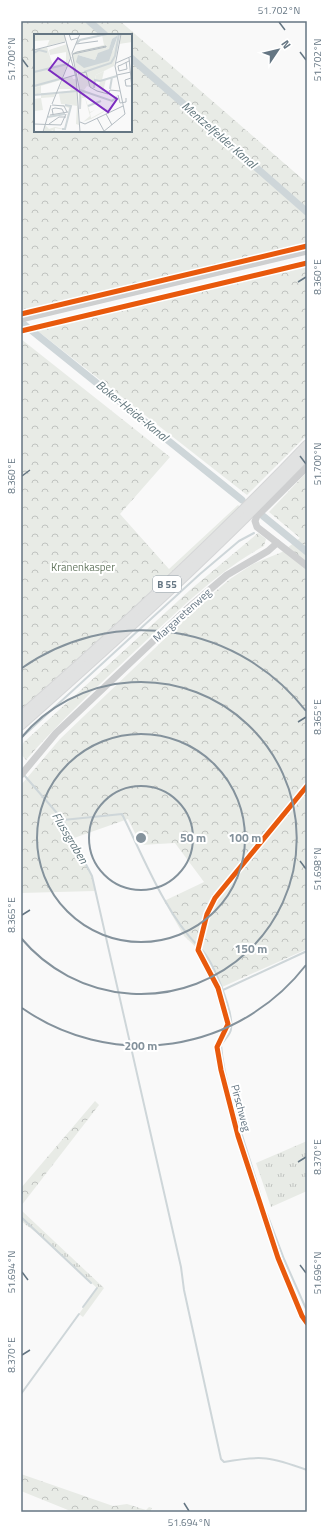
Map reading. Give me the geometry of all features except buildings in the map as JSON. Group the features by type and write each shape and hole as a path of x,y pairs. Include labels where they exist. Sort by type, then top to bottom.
{"main road":[{"name":"B 55","path":"21,716 177,575 307,445"},
{"name":"B 55","path":"21,726 126,633 192,570 307,455"}],"street":[{"path":"24,319 307,251"},
{"path":"307,467 257,516 255,521 258,527 307,566"},
{"name":"Margaretenweg","path":"21,775 56,733 186,610 227,575 268,551 277,543"},
{"name":"Pirschweg","path":"307,786 215,898 207,914 198,950 218,988 228,1024 217,1048 238,1136 278,1258 302,1316 307,1323"}],"green space":[{"path":"21,21 120,21 307,183 307,243 21,311"},
{"path":"307,260 307,435 247,495 30,325"},
{"name":"Kranenkasper","path":"21,339 170,457 120,514 169,569 238,505 240,507 132,610 21,709"},
{"path":"307,472 307,949 220,988 201,952 184,936 164,901 204,882 175,843 141,845 128,819 74,838 92,876 95,891 21,893 21,785 60,739 202,603 230,579 253,564 282,552 300,538 269,512"},
{"path":"258,533 266,539 264,546 229,568 196,594 79,704 26,760 21,754 23,743 190,590"},
{"path":"95,1101 99,1105 21,1206 21,1188"},
{"path":"307,1141 307,1191 271,1207 256,1163"},
{"path":"21,1210 104,1288 83,1317 79,1314 97,1288 42,1237 21,1221"},
{"path":"21,1474 113,1506 127,1504 146,1510 149,1507 152,1508 150,1512 73,1512 21,1491"}],"waterway":[{"name":"Mentzelfelder Kanal","path":"89,21 104,34"},
{"name":"Mentzelfelder Kanal","path":"132,59 307,212"},
{"name":"Boker-Heide-Kanal","path":"21,322 242,500"},
{"name":"Boker-Heide-Kanal","path":"263,516 307,552"},
{"path":"21,738 200,574 239,541 254,533"},
{"name":"Flussgraben","path":"24,775 63,820 92,876 181,1267 184,1290 221,1459 224,1462 248,1458 266,1458 284,1462 307,1470"},
{"name":"Flussgraben","path":"63,820 122,814 165,901 175,918 198,946"},
{"path":"201,949 217,975 229,1011 231,1031 221,1045 223,1063 232,1101 261,1197"},
{"path":"223,990 307,951"},
{"path":"267,1214 284,1259 307,1311"},
{"path":"21,1217 91,1283"},
{"path":"83,1307 97,1288"},
{"path":"21,1394 79,1314"}],"cycle path":[{"path":"21,314 307,246"},
{"path":"21,331 307,263"},
{"path":"307,786 215,898 207,914 198,950 218,988 228,1024 217,1047 221,1070 238,1136 278,1258 302,1316 307,1323"}]}
